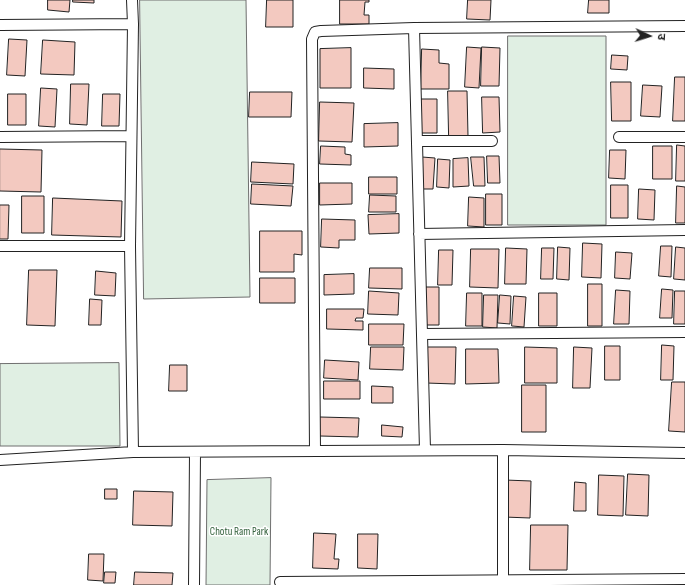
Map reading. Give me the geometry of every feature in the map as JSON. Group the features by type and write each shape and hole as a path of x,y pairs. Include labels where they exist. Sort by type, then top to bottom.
{"street":[{"path":"132,0 130,246 133,452"},
{"path":"0,25 133,24"},
{"path":"315,451 312,39 315,32 414,28 685,26"},
{"path":"414,28 425,450"},
{"path":"0,137 131,136"},
{"path":"619,137 685,137"},
{"path":"417,141 492,141"},
{"path":"419,234 685,230"},
{"path":"0,246 130,246"},
{"path":"422,334 685,332"},
{"path":"0,460 133,452 504,450 685,454"},
{"path":"503,583 504,450"},
{"path":"194,585 195,452"},
{"path":"280,582 503,583 685,579"}],"green space":[{"path":"140,0 246,0 250,297 144,299"},
{"path":"508,36 606,36 606,225 508,225"},
{"path":"119,363 120,446 0,446 0,364"},
{"name":"Chotu Ram Park","path":"271,478 270,585 206,585 207,480"}],"building":[{"path":"48,0 70,0 69,12 48,10"},
{"path":"73,0 94,0 94,3 73,2"},
{"path":"267,0 293,0 293,27 266,27"},
{"path":"340,0 369,0 369,2 365,2 364,15 369,15 369,24 340,24"},
{"path":"468,0 491,0 490,20 467,19"},
{"path":"589,0 609,0 609,13 588,13"},
{"path":"9,39 27,40 25,76 7,75"},
{"path":"43,40 75,42 74,75 41,74"},
{"path":"467,47 481,48 479,88 465,87"},
{"path":"482,47 500,48 499,86 481,86"},
{"path":"351,48 351,88 320,88 320,49"},
{"path":"422,49 439,50 439,63 449,64 449,89 421,89"},
{"path":"612,55 628,56 627,70 611,69"},
{"path":"364,68 394,69 394,89 364,88"},
{"path":"675,77 685,77 685,121 673,121"},
{"path":"611,82 631,82 631,121 612,121"},
{"path":"71,84 89,84 87,125 70,124"},
{"path":"643,85 662,86 660,117 641,116"},
{"path":"41,88 57,89 55,127 39,126"},
{"path":"448,91 467,91 468,136 449,136"},
{"path":"250,92 292,92 291,117 249,117"},
{"path":"8,94 26,94 26,125 8,125"},
{"path":"103,94 120,94 119,126 102,126"},
{"path":"482,97 499,97 500,132 483,133"},
{"path":"421,99 437,99 437,133 420,133"},
{"path":"320,102 354,103 352,142 319,141"},
{"path":"398,123 398,146 364,147 364,124"},
{"path":"677,145 685,146 685,181 676,181"},
{"path":"321,146 345,147 345,154 351,155 351,165 320,164"},
{"path":"653,146 672,146 672,179 653,179"},
{"path":"0,149 42,150 41,192 0,191"},
{"path":"610,150 626,150 625,179 609,178"},
{"path":"487,156 499,156 500,183 488,183"},
{"path":"422,157 435,158 433,189 420,189"},
{"path":"471,157 484,157 485,186 474,186"},
{"path":"468,158 469,186 453,187 453,159"},
{"path":"438,159 450,160 449,188 437,187"},
{"path":"252,162 294,164 293,184 251,182"},
{"path":"369,177 397,177 397,194 369,194"},
{"path":"320,183 352,183 352,204 320,205"},
{"path":"252,184 293,186 291,206 251,204"},
{"path":"611,185 628,185 628,218 611,218"},
{"path":"677,186 685,187 685,223 676,223"},
{"path":"639,189 655,190 654,220 638,219"},
{"path":"486,194 502,194 502,225 486,225"},
{"path":"370,195 396,196 396,212 369,212"},
{"path":"22,196 44,196 44,233 22,233"},
{"path":"469,197 484,198 484,227 468,226"},
{"path":"53,198 122,201 121,237 52,235"},
{"path":"0,205 9,205 8,239 0,239"},
{"path":"399,214 399,233 369,234 368,215"},
{"path":"322,219 355,220 355,240 339,240 339,248 321,247"},
{"path":"260,231 302,231 302,255 294,254 294,272 260,272"},
{"path":"583,243 602,244 601,278 582,277"},
{"path":"661,246 672,246 671,277 659,276"},
{"path":"558,247 570,248 569,280 557,279"},
{"path":"676,247 685,248 685,280 674,279"},
{"path":"506,248 527,249 526,284 505,284"},
{"path":"542,248 554,248 553,279 541,279"},
{"path":"471,249 499,249 498,288 470,287"},
{"path":"439,250 453,250 452,285 438,285"},
{"path":"616,252 632,253 630,279 615,278"},
{"path":"370,268 402,268 402,289 369,288"},
{"path":"29,270 57,270 55,326 27,325"},
{"path":"96,271 116,273 115,296 95,295"},
{"path":"354,274 354,294 324,295 324,275"},
{"path":"260,278 295,278 295,303 260,303"},
{"path":"588,284 602,284 602,326 588,326"},
{"path":"423,287 439,287 439,325 424,325"},
{"path":"662,289 673,290 672,318 660,318"},
{"path":"616,290 630,291 629,324 614,324"},
{"path":"369,291 399,293 398,315 368,314"},
{"path":"675,291 685,291 685,324 674,324"},
{"path":"467,293 482,293 482,326 466,326"},
{"path":"539,293 557,293 557,326 539,326"},
{"path":"484,295 498,295 497,328 483,327"},
{"path":"500,295 511,296 510,324 498,323"},
{"path":"514,296 526,297 524,327 512,326"},
{"path":"90,299 102,300 101,325 89,325"},
{"path":"327,309 364,309 363,318 356,318 355,321 363,321 363,330 327,329"},
{"path":"369,324 404,324 403,345 369,345"},
{"path":"662,345 674,346 673,380 661,380"},
{"path":"605,346 620,346 620,380 605,380"},
{"path":"371,347 404,347 403,370 370,369"},
{"path":"427,347 456,347 455,384 426,383"},
{"path":"525,347 557,348 557,383 525,383"},
{"path":"574,347 592,348 590,388 573,388"},
{"path":"466,349 498,349 499,383 466,384"},
{"path":"325,360 359,362 358,380 324,378"},
{"path":"170,365 187,365 187,391 169,391"},
{"path":"324,381 360,381 360,399 324,399"},
{"path":"672,382 685,382 685,432 669,431"},
{"path":"522,385 546,385 546,432 522,432"},
{"path":"372,386 393,387 393,403 372,403"},
{"path":"320,417 359,418 358,437 320,436"},
{"path":"382,425 403,427 402,437 382,436"},
{"path":"628,474 649,475 648,516 626,515"},
{"path":"599,475 624,476 623,516 598,515"},
{"path":"505,480 531,481 530,518 504,517"},
{"path":"575,482 586,483 586,511 574,511"},
{"path":"105,489 117,489 117,499 105,499"},
{"path":"134,491 173,492 172,526 133,525"},
{"path":"531,525 568,525 567,570 530,570"},
{"path":"314,533 336,534 334,559 339,559 338,569 313,568"},
{"path":"358,534 378,534 377,569 358,568"},
{"path":"89,554 104,554 103,581 88,580"},
{"path":"105,572 116,572 115,583 104,583"},
{"path":"135,572 173,573 172,585 134,585"}]}
